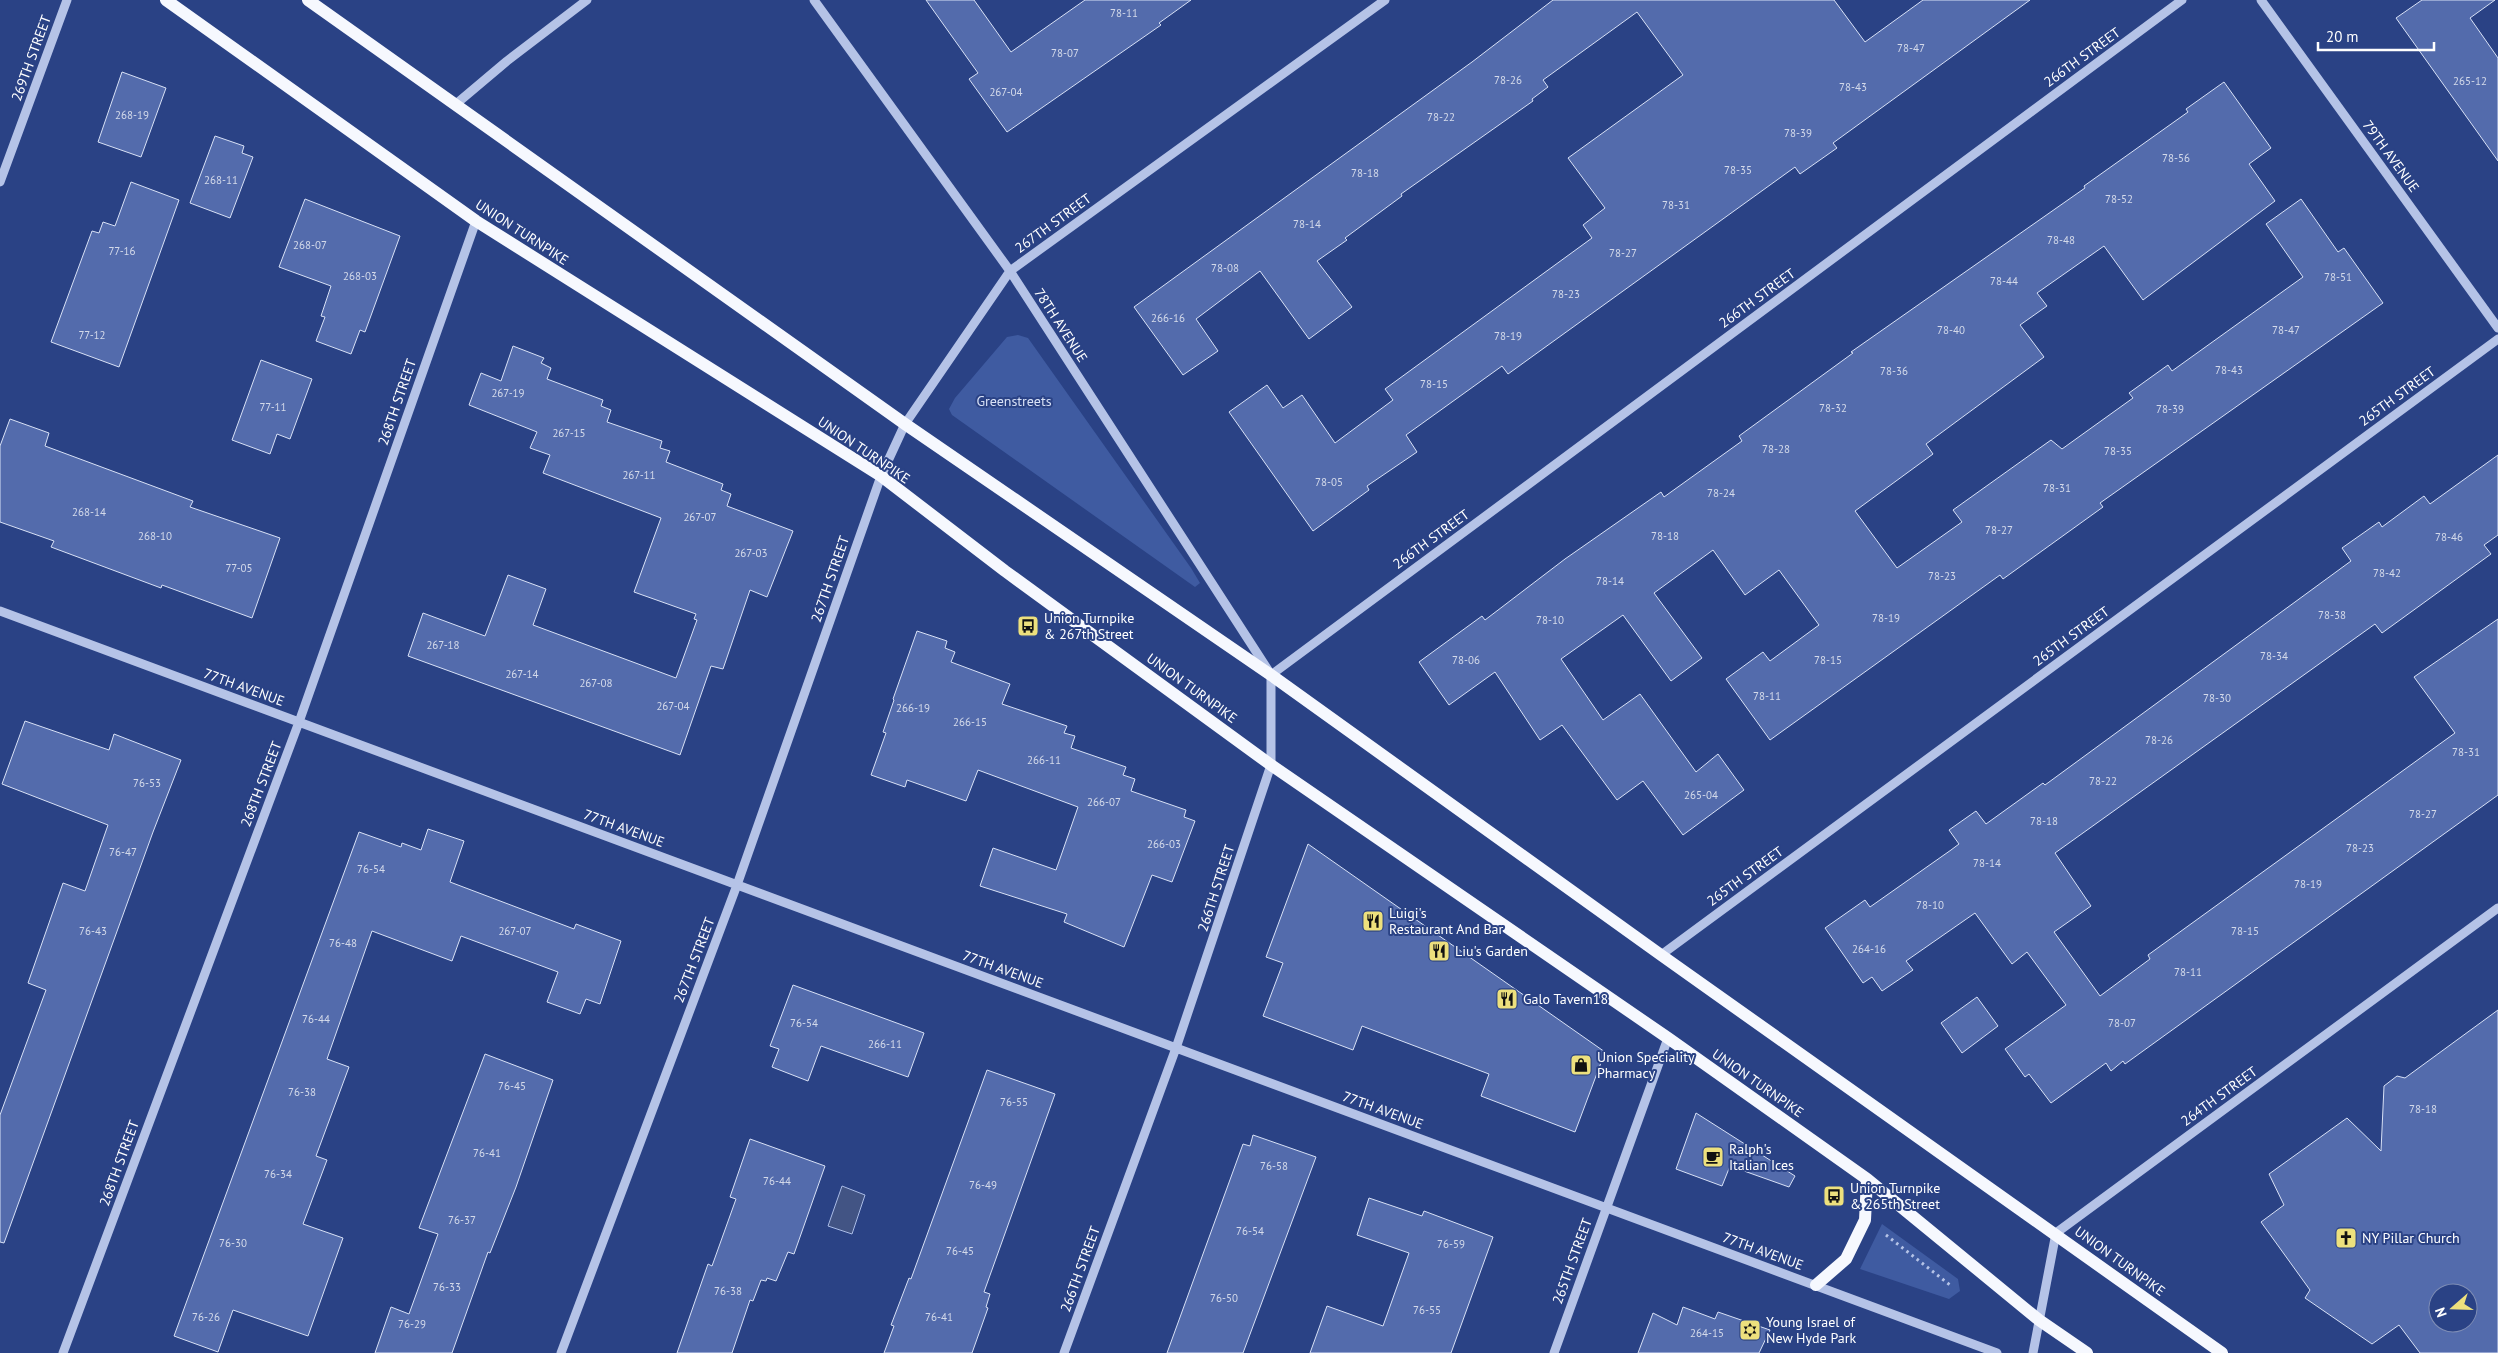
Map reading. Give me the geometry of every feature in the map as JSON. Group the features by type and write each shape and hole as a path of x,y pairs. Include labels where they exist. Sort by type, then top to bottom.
{"main road":[{"name":"UNION TURNPIKE","path":"166,0 476,221 881,476 1005,571 1271,765 1668,1038 1867,1179 2039,1320 2087,1353"},
{"name":"UNION TURNPIKE","path":"308,0 905,424 1271,675 1661,955 2056,1233 2222,1353"},
{"path":"1816,1286 1846,1259 1865,1220 1867,1179"}],"street":[{"name":"269TH STREET","path":"0,182 67,0"},
{"path":"456,104 587,0"},
{"name":"78TH AVENUE","path":"814,0 1010,271 1271,675"},
{"name":"267TH STREET","path":"561,1353 738,885 881,476 905,424 1010,271 1385,0"},
{"name":"266TH STREET","path":"1064,1353 1176,1048 1271,765 1271,675 2182,0"},
{"name":"79TH AVENUE","path":"2261,0 2498,328"},
{"name":"268TH STREET","path":"63,1353 299,722 476,221"},
{"name":"265TH STREET","path":"1661,955 2498,339"},
{"name":"77TH AVENUE","path":"0,611 1997,1353"},
{"name":"264TH STREET","path":"2056,1233 2498,908"},
{"name":"265TH STREET","path":"1554,1353 1668,1038"},
{"path":"2033,1353 2056,1233"}],"path":[{"path":"1884,1233 1953,1287"}],"green space":[{"name":"Greenstreets","path":"1018,335 1028,338 1191,568 1200,583 1195,587 952,415 949,409 955,398 1007,337"},
{"path":"1882,1224 1958,1279 1960,1291 1949,1299 1860,1269"}],"shaded area":[{"path":"842,1186 865,1195 852,1234 828,1226"}],"building":[{"path":"926,0 974,0 1011,52 1085,0 1191,0 1159,23 1161,25 1007,132 969,79 978,73"},
{"path":"1553,0 1834,0 1865,42 1923,0 2030,0 1833,143 1837,148 1800,174 1795,167 1508,374 1502,366 1406,435 1417,452 1367,486 1369,490 1313,531 1229,412 1267,385 1283,408 1302,395 1335,443 1393,400 1385,389 1592,238 1583,225 1605,208 1568,158 1683,75 1637,12 1543,80 1548,87 1532,99 1533,101 1401,194 1402,196 1345,238 1347,240 1317,261 1352,307 1309,339 1260,271 1196,319 1218,351 1183,375 1134,307 1472,62"},
{"path":"2422,0 2495,0 2470,18 2498,58 2498,161 2396,18"},
{"path":"122,72 166,88 141,157 98,142"},
{"path":"2224,82 2271,148 2249,164 2275,201 2143,300 2104,246 2037,293 2047,306 2020,325 2044,357 1926,444 1933,454 1855,511 1897,568 1962,522 1953,510 2051,440 2062,449 2133,398 2129,393 2168,365 2172,371 2303,277 2266,224 2301,199 2338,252 2344,248 2383,303 2100,503 2103,507 2003,579 2000,575 1770,740 1726,679 1763,652 1770,661 1819,625 1779,570 1745,595 1713,550 1654,593 1702,658 1671,681 1623,615 1561,659 1603,720 1640,694 1696,772 1718,754 1744,790 1683,835 1643,781 1617,800 1562,725 1540,740 1495,672 1449,705 1419,662 1482,616 1485,620 1565,559 1661,492 1664,497 1742,441 1739,436 1853,353 1851,352 2085,188 2084,186 2188,112 2186,109"},
{"path":"215,136 244,146 242,153 253,157 230,218 190,203"},
{"path":"131,182 179,200 119,367 51,342 92,231 99,233 103,222 115,226"},
{"path":"305,199 400,236 365,332 360,330 351,354 316,341 325,317 321,316 331,286 279,267"},
{"path":"513,346 544,358 541,363 551,368 547,379 603,400 601,406 611,410 607,422 662,441 660,448 670,451 666,462 723,484 721,490 731,494 727,506 793,531 767,597 750,590 723,669 711,666 680,755 408,656 423,613 485,636 508,575 546,589 533,625 676,678 697,620 694,619 696,614 634,592 661,518 543,473 550,455 530,448 537,432 469,405 481,373 501,381"},
{"path":"261,360 312,379 290,439 277,434 270,454 232,440"},
{"path":"10,419 49,433 45,446 193,501 190,507 280,538 252,618 162,585 161,588 51,547 54,541 0,522 0,446"},
{"path":"2498,455 2498,535 2484,545 2491,554 2382,633 2375,624 2055,853 2091,906 2054,932 2100,996 2150,959 2148,955 2455,733 2414,677 2498,619 2498,795 2125,1064 2123,1061 2111,1071 2106,1063 2051,1103 2029,1074 2025,1077 2005,1049 2066,1005 2027,952 2012,964 1975,913 1906,961 1913,970 1882,991 1872,977 1863,983 1825,928 1865,900 1870,907 1959,844 1949,830 1976,811 1986,824 2043,783 2045,785 2351,561 2342,548 2379,522 2382,527 2424,496 2430,504"},
{"path":"917,631 947,641 945,648 955,652 951,662 1010,684 1002,704 1067,726 1064,733 1075,736 1071,748 1126,767 1123,775 1135,779 1131,791 1186,810 1184,817 1195,821 1172,882 1152,875 1124,947 1064,922 1067,914 980,886 993,848 1056,870 1078,807 978,770 966,801 907,780 905,787 871,775 886,733 883,732 893,699"},
{"path":"25,721 109,750 114,734 181,760 153,832 4,1243 0,1242 0,1115 46,990 28,983 63,883 85,891 108,825 2,784"},
{"path":"428,829 464,841 450,882 574,929 576,924 621,941 600,1004 586,999 580,1014 547,1002 558,972 461,936 452,961 372,931 327,1059 349,1067 316,1156 327,1160 303,1224 343,1238 308,1336 233,1310 218,1352 174,1336 359,832 401,847 402,843 421,850"},
{"path":"1308,844 1605,1052 1575,1132 1481,1096 1489,1074 1362,1026 1353,1050 1263,1016 1283,963 1266,957"},
{"path":"793,985 924,1033 908,1077 821,1046 808,1081 772,1067 779,1049 770,1046"},
{"path":"1977,997 1998,1026 1962,1053 1941,1023"},
{"path":"2498,1010 2498,1353 2420,1353 2399,1325 2372,1344 2305,1298 2310,1290 2261,1222 2284,1205 2269,1174 2347,1118 2381,1151 2384,1086 2397,1076 2405,1078"},
{"path":"485,1054 553,1080 516,1187 490,1253 488,1252 452,1353 375,1353 391,1307 409,1314 438,1234 419,1228"},
{"path":"987,1070 1055,1094 984,1292 990,1294 986,1307 988,1308 972,1353 884,1353 894,1326 891,1325 909,1278 911,1279"},
{"name":"Ralph's Italian Ices","path":"1696,1113 1795,1176 1789,1187 1730,1166 1722,1186 1676,1169"},
{"path":"1253,1135 1316,1157 1243,1353 1167,1353 1243,1144 1250,1146"},
{"path":"750,1139 825,1166 794,1254 788,1252 776,1281 767,1278 766,1281 761,1280 753,1301 750,1300 732,1353 677,1353 708,1264 712,1266 736,1199 730,1197"},
{"path":"1369,1198 1422,1216 1424,1211 1493,1237 1451,1353 1310,1353 1327,1306 1383,1326 1409,1253 1357,1235"},
{"path":"1683,1307 1715,1319 1718,1312 1770,1330 1759,1353 1638,1353 1653,1313 1677,1325"}],"place":[{"name":"Union Turnpike & 267th Street","path":"1028,626"},
{"name":"Luigi's Restaurant And Bar","path":"1373,921"},
{"name":"Liu's Garden","path":"1439,951"},
{"name":"Galo Tavern18","path":"1507,999"},
{"name":"Union Speciality Pharmacy","path":"1581,1065"},
{"name":"Ralph's Italian Ices","path":"1713,1157"},
{"name":"Union Turnpike & 265th Street","path":"1834,1196"},
{"name":"NY Pillar Church","path":"2346,1238"},
{"name":"Young Israel of New Hyde Park","path":"1750,1330"}]}
